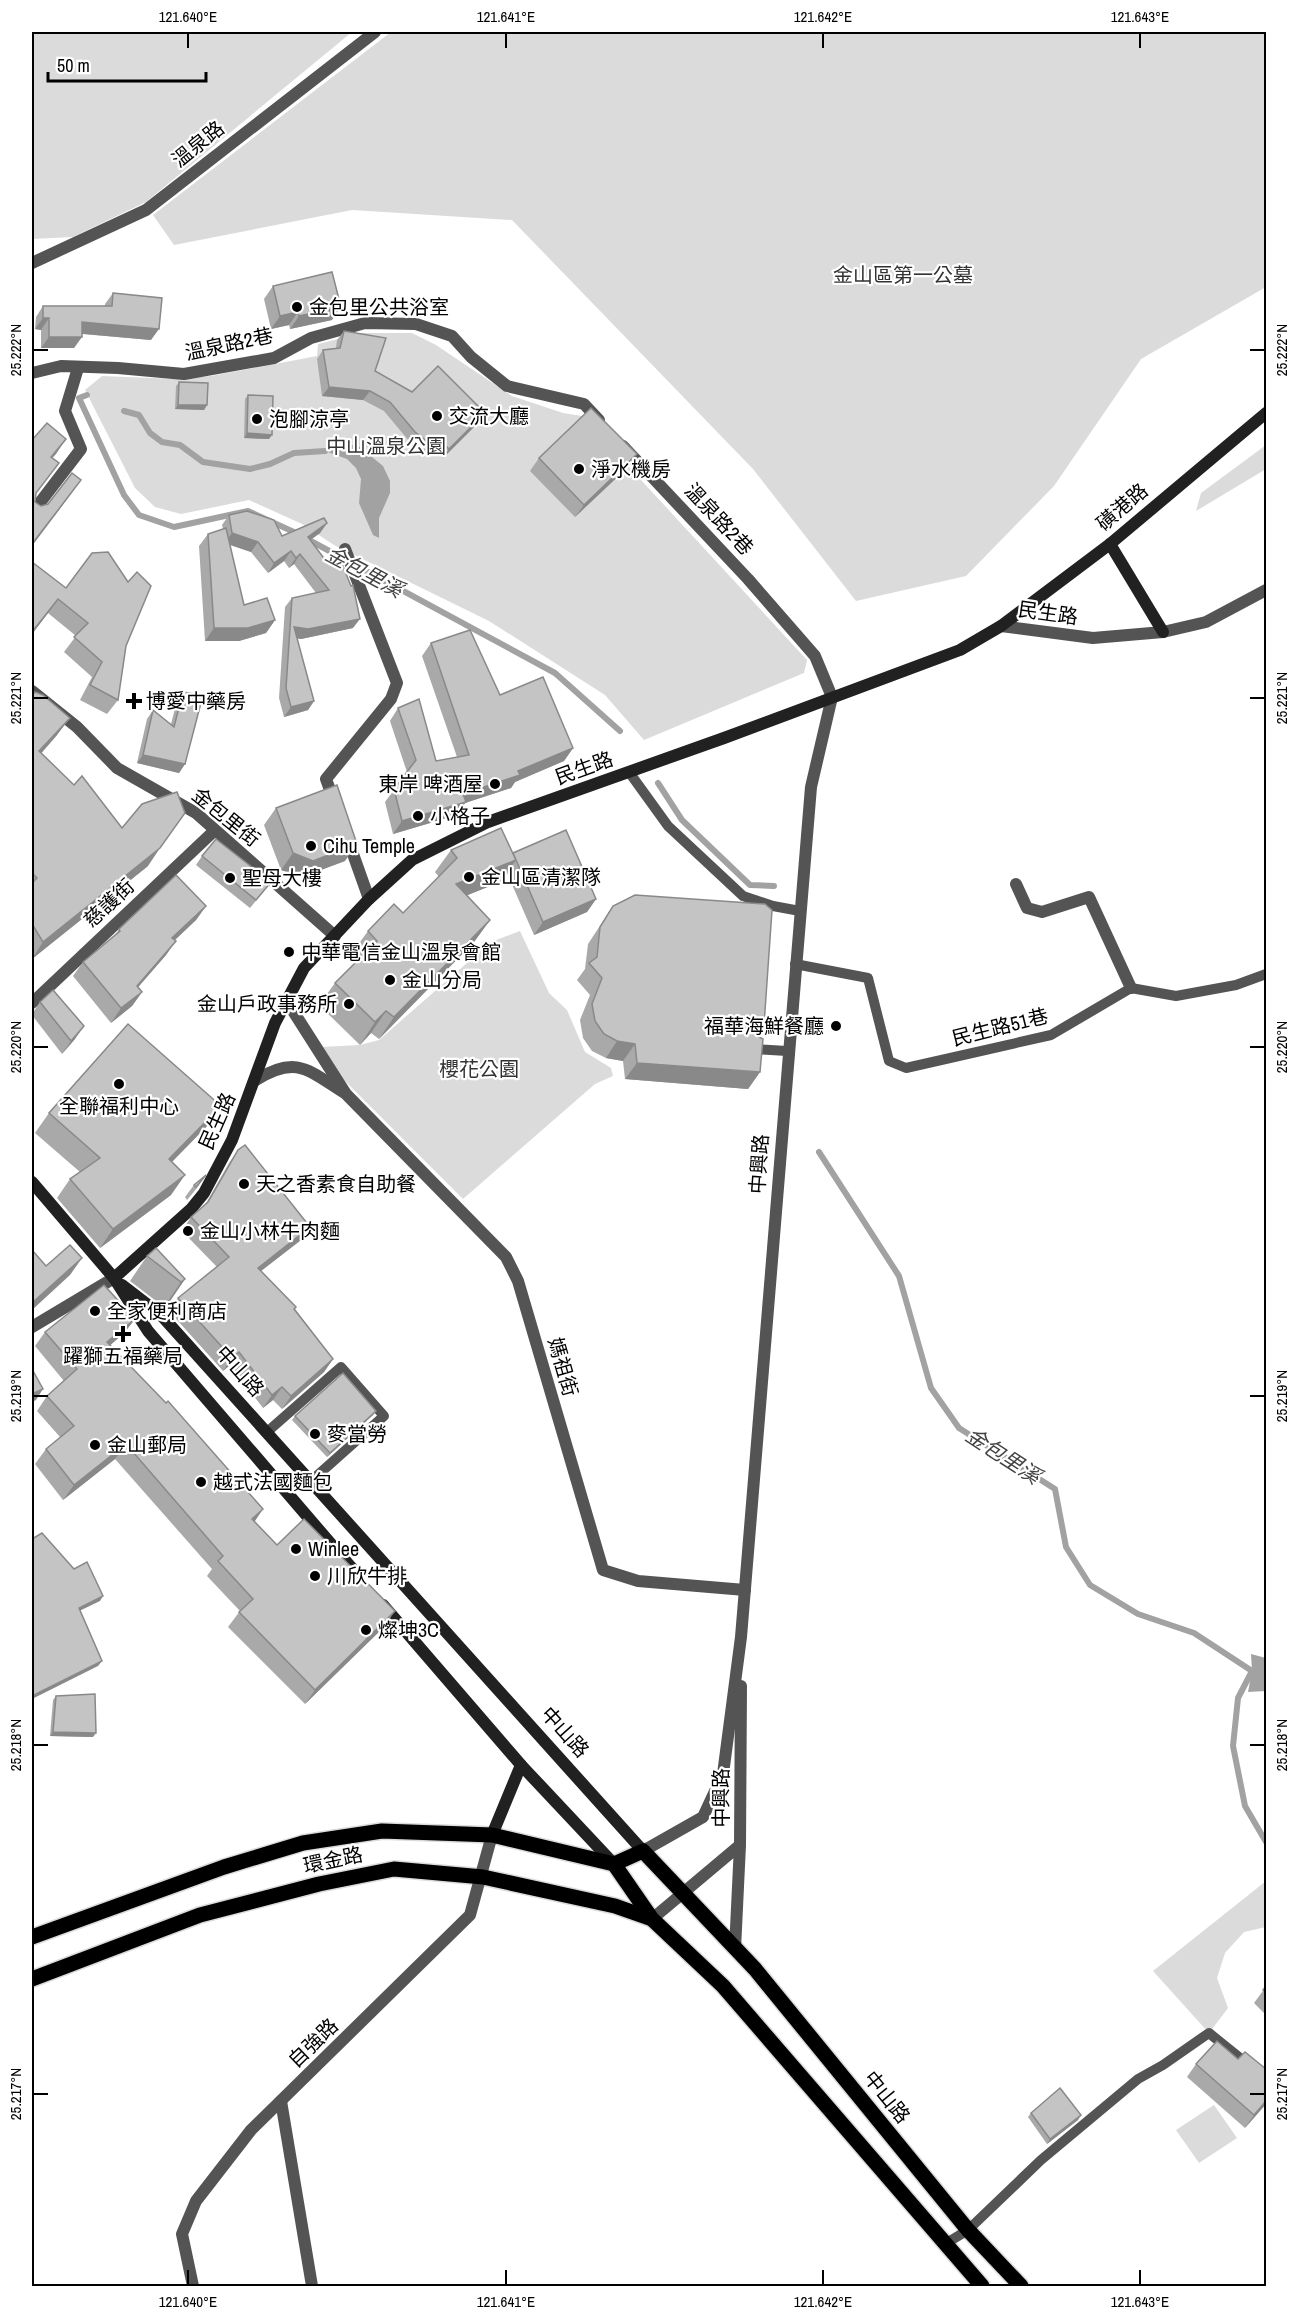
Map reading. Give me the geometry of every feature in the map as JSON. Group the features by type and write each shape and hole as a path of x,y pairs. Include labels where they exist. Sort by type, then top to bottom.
{"main road":[{"name":"環金路","path":"32,1937 225,1867 303,1843 382,1831 492,1835 614,1864"},
{"path":"643,1851 614,1864 652,1919 723,1986 982,2286"},
{"name":"中山路","path":"643,1851 755,1969 968,2230 1021,2286"},
{"name":"環金路","path":"32,1979 200,1915 319,1884 394,1869 483,1877 615,1906 652,1919"}],"street":[{"name":"溫泉路","path":"32,263 146,210 375,32"},
{"name":"溫泉路2巷","path":"32,373 61,366 184,374 274,358 311,338 365,323 416,324 452,336 471,357 507,386 584,404 748,579 815,656 832,697"},
{"path":"32,513 81,449 65,411 78,368"},
{"name":"磺港路","path":"1001,626 1110,544 1266,413"},
{"path":"1110,544 1163,632"},
{"path":"345,549 396,683 391,699 326,779 369,899"},
{"name":"民生路","path":"114,1278 190,1209 204,1193 232,1140 256,1080 275,1023 304,968 369,899 412,860 488,822 960,650 1001,626 1092,638 1163,632 1206,622 1266,590"},
{"name":"金包里街","path":"32,691 77,727 117,768 196,813 335,936"},
{"name":"中興路","path":"643,1851 703,1817 723,1774 741,1637 787,1051 811,787 832,697"},
{"name":"慈護街","path":"32,1004 214,831"},
{"path":"1016,884 1026,908 1042,912 1089,897 1131,988"},
{"name":"媽祖街","path":"286,1000 346,1094 506,1257 518,1281 603,1570 638,1581 745,1590"},
{"name":"媽祖街","path":"256,1080 273,1069 302,1066 346,1094"},
{"name":"中山路","path":"32,1182 114,1278 148,1331 521,1765 614,1864"},
{"path":"32,1327 114,1278"},
{"name":"中山路","path":"114,1278 161,1315 643,1851"},
{"name":"中興路","path":"652,1919 740,1845 741,1637"},
{"path":"492,1835 521,1765"},
{"name":"自強路","path":"193,2286 182,2234 196,2201 250,2130 470,1915 483,1877 492,1835"},
{"path":"735,1948 740,1845"},
{"path":"281,2101 312,2286"}],"lane":[{"path":"629,772 668,826 743,896 773,906 800,911"},
{"name":"民生路51巷","path":"795,964 868,978 889,1061 906,1068 1051,1035 1131,988"},
{"path":"1131,988 1176,996 1236,985 1266,974"},
{"path":"752,1049 787,1051"},
{"path":"267,1432 341,1367 384,1416 311,1481"},
{"path":"945,2244 968,2230 1041,2160 1138,2079 1163,2065 1209,2033 1266,2079"}],"green space":[{"path":"32,32 352,32 146,202 73,237 32,239"},
{"name":"金山區第一公墓","path":"391,32 1266,32 1266,287 1141,359 1054,486 966,576 856,601 753,469 512,220 352,210 174,245 153,215"},
{"name":"中山溫泉公園","path":"362,333 412,333 436,345 512,396 563,413 582,416 807,660 804,673 644,740 605,695 489,621 334,545 302,524 249,500 181,514 155,507 135,488 85,390 102,376 177,379 211,376 317,356 318,344"},
{"path":"1266,445 1266,469 1196,511 1201,493"},
{"name":"櫻花公園","path":"520,931 549,993 567,1010 585,1052 611,1068 613,1076 595,1084 463,1199 337,1073 321,1047 360,1045 379,1040 491,942"},
{"path":"1266,1881 1266,1927 1244,1932 1225,1953 1217,1978 1228,2008 1209,2033 1153,1971"},
{"path":"1214,2105 1237,2138 1199,2163 1176,2130"}],"shaded area":[{"path":"356,444 383,466 390,481 390,493 379,518 379,538 373,535 359,503 361,479 356,468 347,459 325,451"},
{"path":"1251,1654 1266,1658 1266,1691 1248,1692 1252,1671"}],"building":[{"path":"332,272 341,307 299,316 298,312 280,316 273,286"},
{"path":"113,293 162,298 159,329 82,322 82,337 49,337 49,318 43,318 43,306 112,306"},
{"path":"344,331 386,338 375,371 412,392 438,366 485,413 449,449 441,441 432,445 415,432 390,402 370,391 329,387 323,350 340,348"},
{"path":"179,382 208,383 207,405 178,405"},
{"name":"泡腳涼亭","path":"248,395 273,396 272,435 247,433"},
{"name":"淨水機房","path":"591,408 637,454 584,505 539,458"},
{"path":"47,423 66,439 51,457 59,463 36,493 35,502 41,506 48,504 72,473 81,480 32,544 32,440"},
{"path":"247,511 274,520 282,536 324,518 327,523 308,537 326,561 339,556 351,586 353,585 360,619 308,629 294,627 314,701 291,707 286,688 292,598 329,590 300,554 296,558 291,551 274,563 258,542 232,533 229,515"},
{"path":"226,528 244,605 267,598 275,620 248,628 214,628 208,534"},
{"path":"108,552 128,582 137,572 151,586 126,646 118,700 90,685 102,662 74,637 88,623 58,599 32,632 32,562 66,588 92,553"},
{"path":"470,630 500,695 543,677 573,748 518,771 520,775 463,794 466,802 402,821 394,789 416,760 398,708 419,699 436,761 469,755 431,643"},
{"path":"35,692 43,695 70,718 39,751 74,785 82,776 122,828 142,804 177,792 185,813 160,848 43,942 32,924 32,883 37,878 32,873 32,696"},
{"path":"183,692 203,695 185,764 143,755 153,710 174,727"},
{"path":"337,785 357,844 313,861 293,853 276,808"},
{"name":"金山分局","path":"501,828 516,860 456,884 490,920 394,1017 386,1011 375,1022 335,983 377,941 368,931 394,904 403,913 457,858 451,850"},
{"path":"566,830 596,899 543,922 513,853"},
{"path":"216,839 271,882 256,900 202,856"},
{"path":"176,875 206,906 172,938 176,941 137,986 142,992 121,1008 83,962 120,931 119,929"},
{"path":"635,895 765,904 772,910 764,1025 756,1031 757,1036 763,1039 760,1072 637,1063 635,1044 617,1041 604,1034 595,1021 592,1004 602,978 589,963 597,957 600,927 613,906"},
{"path":"53,990 84,1026 71,1041 40,1002"},
{"path":"128,1024 221,1106 169,1159 185,1175 113,1229 70,1179 100,1158 49,1113"},
{"path":"245,1145 310,1227 258,1268 296,1307 294,1309 333,1359 291,1396 282,1387 272,1395 239,1352 232,1358 178,1298 229,1257 191,1217 208,1202 238,1150"},
{"path":"70,1245 82,1258 32,1303 32,1250 46,1266"},
{"path":"156,1248 185,1279 181,1282 147,1256"},
{"path":"104,1285 135,1319 107,1342 166,1403 168,1401 263,1509 252,1519 277,1545 304,1519 395,1611 315,1690 239,1612 253,1599 218,1561 223,1556 126,1444 74,1485 46,1449 74,1426 47,1396 77,1369 45,1332"},
{"path":"32,1369 43,1389 32,1394"},
{"path":"343,1373 376,1411 330,1453 295,1416"},
{"path":"42,1533 74,1569 87,1562 103,1596 79,1608 102,1661 32,1696 32,1539"},
{"path":"95,1694 96,1733 53,1732 56,1696"},
{"path":"1217,2041 1238,2059 1245,2052 1266,2069 1266,2101 1254,2115 1196,2064"},
{"path":"1060,2088 1081,2115 1050,2139 1031,2113"}],"waterway":[{"name":"金包里溪","path":"87,395 79,398 124,495 139,515 174,527 248,511 296,533 555,673 620,731"},
{"path":"124,411 139,415 150,433 162,442 180,445 203,462 250,469 270,464 294,453 325,451"},
{"name":"金包里溪","path":"658,783 682,820 750,885 774,886"},
{"name":"金包里溪","path":"819,1152 899,1276 931,1388 959,1428 1055,1489 1066,1547 1090,1585 1138,1614 1194,1633 1252,1671 1238,1698 1233,1746 1245,1806 1266,1842"}],"place":[{"name":"金包里公共浴室","path":"297,307"},
{"name":"交流大廳","path":"437,416"},
{"name":"泡腳涼亭","path":"257,419"},
{"name":"淨水機房","path":"579,469"},
{"name":"博愛中藥房","path":"134,701"},
{"name":"東岸 啤酒屋","path":"495,784"},
{"name":"小格子","path":"418,816"},
{"name":"Cihu Temple","path":"311,846"},
{"name":"金山區清潔隊","path":"469,877"},
{"name":"聖母大樓","path":"230,878"},
{"name":"中華電信金山溫泉會館","path":"289,952"},
{"name":"金山分局","path":"390,980"},
{"name":"金山戶政事務所","path":"349,1004"},
{"name":"福華海鮮餐廳","path":"836,1026"},
{"name":"全聯福利中心","path":"119,1084"},
{"name":"天之香素食自助餐","path":"244,1184"},
{"name":"金山小林牛肉麵","path":"188,1231"},
{"name":"全家便利商店","path":"95,1311"},
{"name":"躍獅五福藥局","path":"123,1334"},
{"name":"麥當勞","path":"315,1434"},
{"name":"金山郵局","path":"95,1445"},
{"name":"越式法國麵包","path":"201,1482"},
{"name":"Winlee","path":"296,1549"},
{"name":"川欣牛排","path":"315,1576"},
{"name":"燦坤3C","path":"366,1630"}]}
